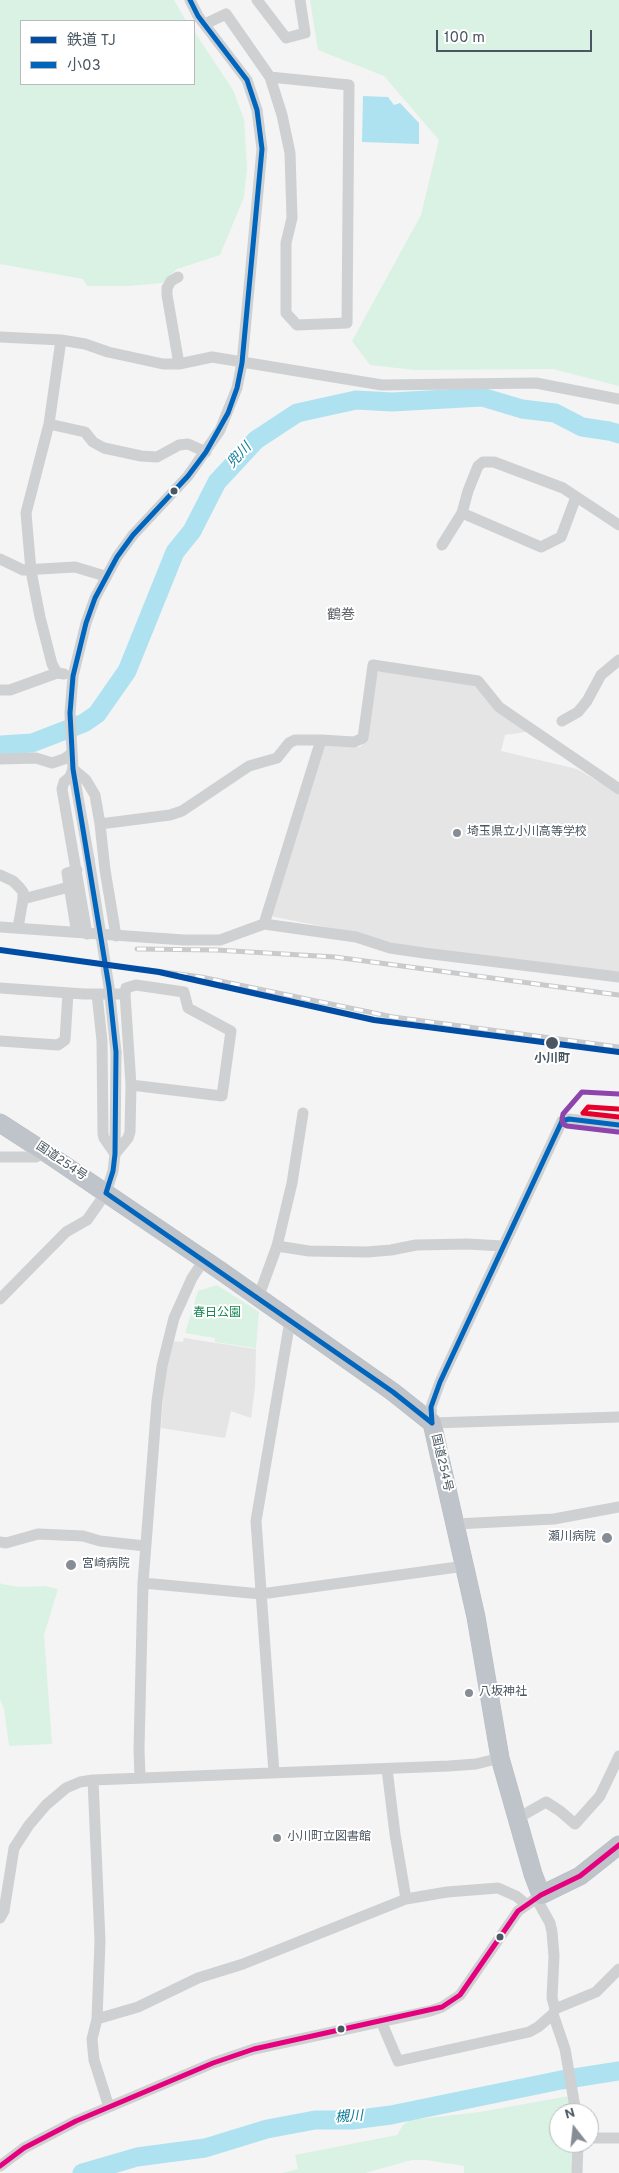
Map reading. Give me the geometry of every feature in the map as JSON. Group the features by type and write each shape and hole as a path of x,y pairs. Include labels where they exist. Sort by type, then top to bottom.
{"highway":[{"name":"国道254号","path":"0,1123 204,1260 393,1392 432,1423 486,1665 500,1758 532,1874 534,1899"},
{"path":"534,1899 580,1876 619,1845"}],"street":[{"path":"0,1298 66,1232 87,1220 106,1193 113,1172 115,1154 116,1052 109,987 73,769 70,739 73,678 86,623 105,576 117,557 133,535 188,476 206,452 228,413 237,388 242,362 262,149 257,110 247,80 205,24 190,0"},
{"path":"257,0 286,38 305,33 300,0"},
{"path":"205,24 226,14 270,77 282,115 290,153 292,218 286,243 286,313 297,325 347,324 350,85 270,77"},
{"path":"178,277 167,288 167,295 179,364"},
{"path":"0,337 61,340 85,344 108,352 162,364 179,364 212,357 382,385 536,383 619,400"},
{"path":"57,673 52,664 30,571 26,512 49,424 61,340"},
{"path":"49,424 85,432 93,442 104,448 141,456 156,457 180,445 188,444 206,452"},
{"path":"442,545 462,513 478,466 483,462 494,462 563,488 619,525"},
{"path":"462,513 541,547 561,537 576,497"},
{"path":"0,559 23,570 75,567 105,576"},
{"path":"562,721 578,712 587,701 601,675 619,660"},
{"path":"100,824 170,815 182,811 248,766 277,758 288,743 295,740 354,742 363,738 373,665 478,681 499,707 619,789"},
{"path":"0,690 10,690 57,673 73,678"},
{"path":"264,924 320,740"},
{"path":"0,759 36,758 52,763 72,754"},
{"path":"73,769 93,788 116,936"},
{"path":"73,769 70,777 64,782 62,789 70,841 78,872 87,934"},
{"path":"76,928 67,872 105,870"},
{"path":"0,875 13,881 23,892 18,928"},
{"path":"23,899 69,887"},
{"path":"0,926 116,936 220,940 264,924 356,937 374,944 407,950 619,977"},
{"path":"115,1154 128,1138 130,1132 131,1085 126,988 136,985 184,992 188,1008 231,1031 222,1096 131,1085"},
{"path":"0,988 68,993 125,994"},
{"path":"0,1041 58,1045 65,1040 68,993"},
{"path":"97,994 102,1041 104,1138 115,1154"},
{"path":"258,1298 278,1246 292,1183 303,1113"},
{"path":"619,1125 569,1118 562,1121 440,1382 432,1407 432,1423 619,1417"},
{"path":"0,1157 36,1157 45,1152"},
{"path":"278,1246 309,1251 367,1252 416,1245 466,1244 504,1246"},
{"path":"140,1777 142,1583 150,1474 162,1366 174,1318 192,1278 204,1260"},
{"path":"274,1773 256,1521 290,1321"},
{"path":"456,1524 554,1520 619,1507"},
{"path":"0,1542 6,1543 38,1534 83,1536 100,1541 145,1546"},
{"path":"142,1583 261,1594 465,1566"},
{"path":"518,1818 546,1802 575,1824 600,1796 619,1756"},
{"path":"0,1918 4,1911 14,1848 29,1825 46,1805 66,1788 80,1782 140,1777 467,1765 500,1758"},
{"path":"387,1769 406,1899"},
{"path":"93,1780 100,1910 97,2019 92,2039 94,2060 109,2107"},
{"path":"97,2019 138,2007 198,1978 243,1964 406,1899 447,1892 498,1888 516,1896 534,1899 550,1924 554,1956 552,1998 565,2049 574,2103"},
{"path":"0,2166 24,2148 48,2135 213,2063 254,2049 442,2007 460,1995 511,1919 534,1899"},
{"path":"381,2021 398,2060 528,2032 538,2027 554,2011 596,1992 619,1969"},
{"path":"599,2138 619,2138"},
{"path":"577,2173 578,2153"}],"shaded area":[{"name":"埼玉県立小川高等学校","path":"380,671 469,684 478,688 526,732 505,735 501,751 577,769 619,794 619,972 410,947 336,929 270,916 322,746 327,743 360,747 367,740 376,674"},
{"path":"184,1338 256,1349 255,1387 251,1418 231,1411 225,1438 161,1428 165,1375 172,1341 183,1342"}],"green space":[{"path":"0,0 174,0 185,20 20,20 20,85 195,85 195,33 233,90 244,119 247,167 244,197 220,255 177,269 162,283 129,286 87,286 83,279 0,264"},
{"path":"310,0 619,0 619,386 553,369 414,370 370,365 352,341 421,215 439,140 384,76 318,50"},
{"name":"春日公園","path":"217,1285 259,1312 256,1348 215,1342 215,1338 185,1333 198,1291"},
{"path":"0,1582 1,1584 20,1587 45,1586 58,1589 44,1635 52,1744 9,1746 4,1709 0,1699"},
{"path":"569,2096 570,2103 549,2103 549,2153 574,2153 572,2173 464,2173 464,2166 426,2160 412,2160 365,2173 282,2173 298,2169 295,2155 397,2135 403,2125 410,2120 480,2112"}],"water":[{"path":"363,96 388,97 394,105 400,103 419,123 419,144 362,142"}],"waterway":[{"name":"兜川","path":"0,745 32,743 84,723 97,714 127,671 175,552 192,531 217,482 256,440 297,413 356,400 392,402 482,397 522,409 555,413 582,427 619,434"},
{"name":"槻川","path":"82,2173 137,2157 205,2148 267,2129 315,2120 352,2120 391,2115 561,2080 619,2071"}],"railway":[{"path":"137,949 216,950 335,957 619,995"},
{"path":"142,969 201,977 393,1017 619,1047"}],"rail line":[{"name":"TJ","path":"0,950 159,972 374,1020 619,1052"}],"transit line":[{"name":"小03","path":"190,0 198,16 247,80 257,110 262,149 242,363 237,388 228,413 206,452 188,476 133,535 117,557 95,598 86,623 73,676 70,713 73,769 109,987 116,1052 115,1154 113,1171 106,1193 393,1392 432,1423"},
{"path":"618,1132 567,1126 563,1124 562,1119 563,1114 582,1092 619,1094"},
{"path":"618,1109 588,1107 583,1113 619,1117"},
{"name":"小03","path":"432,1423 431,1407 440,1382 562,1121 569,1119 619,1125"},
{"path":"0,2166 24,2148 76,2121 213,2063 254,2049 442,2007 460,1995 518,1911 541,1895 580,1876 619,1845"}],"place":[{"name":"埼玉県立小川高等学校","path":"457,833"},
{"name":"小川町","path":"552,1043"},
{"name":"瀬川病院","path":"607,1538"},
{"name":"宮崎病院","path":"71,1565"},
{"name":"八坂神社","path":"469,1693"},
{"name":"小川町立図書館","path":"277,1838"}],"district":[{"name":"鶴巻","path":"341,616"}]}
